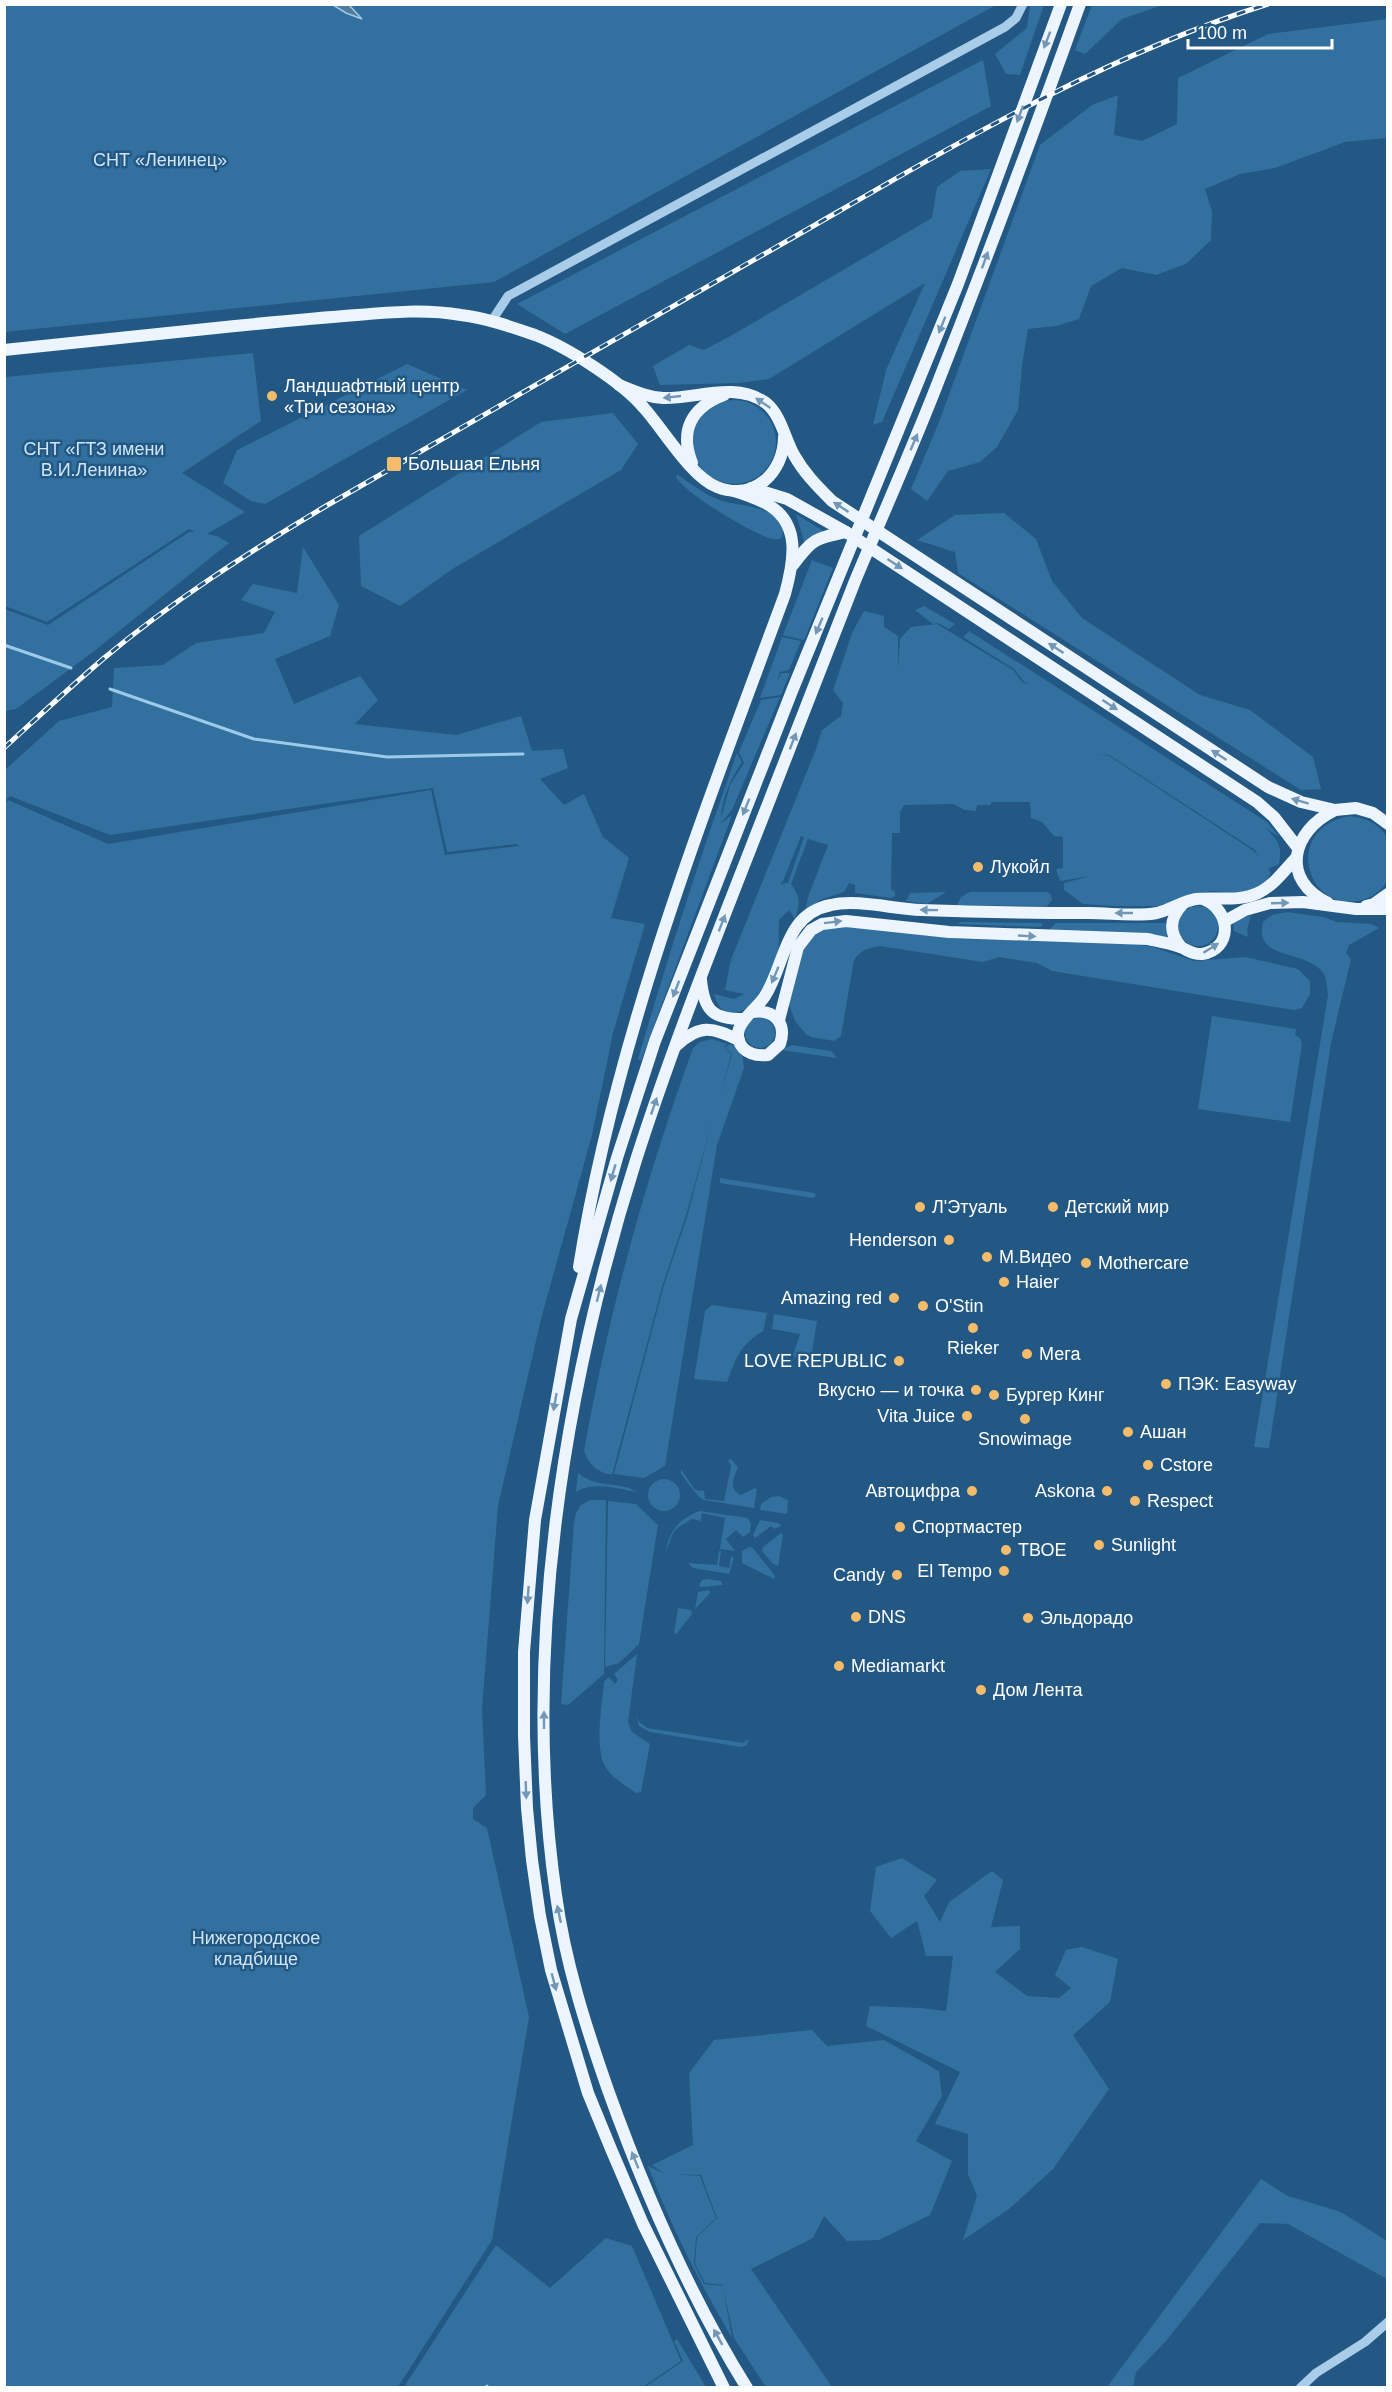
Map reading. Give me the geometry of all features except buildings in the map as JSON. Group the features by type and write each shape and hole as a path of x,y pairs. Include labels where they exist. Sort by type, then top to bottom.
{"main road":[{"path":"571,1319 617,1158 655,1041 734,835 958,284 1061,4"},
{"path":"747,2388 692,2290 622,2128 589,2034 570,1966 556,1899 547,1809 544,1655 549,1585 568,1443 585,1350 609,1252 635,1162 674,1048 855,583 970,302 1080,4"},
{"path":"4,350 309,318 415,311 461,315 537,336 580,359 619,385 643,406 703,478 718,487 765,503 779,512 789,525 793,539 793,564 785,594 666,919 614,1102 586,1223 535,1520 524,1652 527,1808 540,1916 554,1980 588,2093 647,2235 724,2388"},
{"path":"619,385 646,396 664,398 706,392 748,394 766,404 777,416 783,432 809,478 832,501 1268,787 1301,802 1335,810"},
{"path":"694,468 687,451 688,429 697,411 707,401 728,393"},
{"path":"734,491 751,488 764,482 774,471 784,450 783,432"},
{"path":"751,488 787,499 846,532 1257,802 1274,817 1297,854 1301,880 1315,896 1338,907"},
{"path":"793,564 806,548 820,537 846,532"},
{"path":"1204,900 1214,904 1221,911 1225,921 1224,935 1216,947 1208,952 1196,954 1181,947 1148,939 949,932 846,921 822,924 811,930 798,947 779,1020 783,1036 775,1051 768,1055 752,1054 739,1040 738,1029 765,996 776,975 787,941 798,923 818,908 833,904 919,910 1156,913 1196,899 1238,898 1259,893 1297,854 1308,828 1321,816 1335,810 1356,808 1373,813 1388,824"},
{"path":"1356,909 1374,904 1388,894"},
{"path":"1225,921 1245,910 1270,903 1303,902 1356,909 1388,909"},
{"path":"1181,947 1175,940 1172,921 1182,905"},
{"path":"700,978 702,997 706,1006 715,1015 726,1019 748,1016 762,1011 772,1014 779,1020"},
{"path":"674,1048 689,1034 699,1029 712,1030 739,1040"}],"street":[{"path":"491,322 508,296 1005,27 1016,18 1023,4"},
{"path":"1300,2388 1316,2373 1365,2342 1388,2322"}],"green space":[{"path":"1092,4 1163,5 1122,19 1085,54 1075,50"},
{"name":"СНТ «Ленинец»","path":"4,5 996,5 494,282 5,332"},
{"path":"1030,5 1044,5 1020,75 1006,74 995,54 1027,28"},
{"path":"1387,19 1387,138 1345,142 1275,168 1240,174 1205,189 1212,212 1211,240 1186,264 1156,275 1122,268 1091,286 1079,319 1056,326 1028,329 1018,410 997,447 980,462 948,471 927,501 911,489 939,422 1040,145 1092,105 1118,95 1114,135 1142,141 1177,124 1178,78 1268,34"},
{"path":"983,60 991,106 565,334 517,304"},
{"path":"991,169 882,422 873,425 886,370 925,283 769,379 738,383 660,385 653,366 689,345 704,350 932,218 937,187 960,171"},
{"name":"СНТ «ГТЗ имени В.И.Ленина»","path":"253,353 261,421 182,473 245,512 207,534 217,536 229,543 93,652 16,709 5,711 5,609 48,625 189,532 195,532 189,529 47,622 5,606 5,377"},
{"path":"407,364 467,390 265,504 251,501 223,483 237,450"},
{"path":"734,400 750,403 764,412 773,426 776,442 773,458 764,472 750,481 734,484 718,481 704,472 695,458 692,442 695,426 704,412 718,403"},
{"path":"613,413 638,444 621,470 454,568 400,606 361,586 359,536 541,422"},
{"path":"678,475 714,498 771,513 782,527 782,538 774,539 764,536 720,512 690,492 676,476"},
{"path":"1004,513 1036,539 1052,581 1082,618 1200,695 1250,710 1313,757 1321,789 1301,790 958,573 955,552 917,540 955,515"},
{"path":"796,514 825,532 805,545"},
{"name":"Нижегородское кладбище","path":"303,547 339,605 330,636 275,659 294,704 360,676 378,700 355,724 456,735 521,716 532,751 563,749 568,768 540,779 564,805 584,794 603,837 629,858 611,918 645,924 613,1033 592,1135 541,1319 498,1506 482,1709 486,1795 473,1808 473,1819 487,1828 529,2017 492,2240 398,2387 5,2387 5,804 8,800 108,844 431,790 445,855 519,846 517,844 447,852 433,788 110,835 10,796 5,801 5,770 59,721 112,707 114,668 163,665 196,643 264,633 275,612 241,600 253,584 297,593"},
{"path":"812,560 833,568 804,640 783,635"},
{"path":"924,606 955,624 949,629 938,623 933,624 915,610"},
{"path":"864,611 884,616 884,627 898,636 898,669 900,639 911,627 937,624 1013,670 1023,683 1030,684 1024,682 1014,669 963,637 969,631 1267,822 1280,838 1265,827 1278,843 1279,864 1268,869 1271,873 1265,884 1241,893 1210,891 1163,906 1083,904 1064,890 1064,883 1090,876 1060,881 1056,869 1063,868 1063,837 1054,836 1042,822 1031,818 1030,802 991,802 991,805 977,805 976,811 965,810 953,804 904,805 900,812 900,833 892,833 891,889 895,892 895,896 891,898 855,893 855,885 849,883 844,892 820,900 805,912 808,897 828,845 805,838 808,839 791,884 797,893 798,909 795,919 789,910 779,920 776,969 768,984 753,1002 736,1013 727,1013 720,1007 714,994 734,999 744,994 725,990 730,963 737,955 730,962 822,730 841,716 843,703 833,690 852,633","holes":["1099,754 1109,755 1255,850 1259,857 1254,851 1109,756","801,836 804,837 788,883 780,884"]},
{"path":"782,637 801,641 789,670 780,672 777,683 781,673 790,673 781,695 760,698"},
{"path":"780,697 732,810 720,824 732,815 641,1061 638,1059 673,944 737,753 742,762 727,789 721,819 730,785 744,763 739,752 761,700"},
{"path":"1350,816 1372,822 1384,833 1387,838 1389,869 1387,882 1377,893 1368,898 1347,902 1330,897 1317,885 1310,870 1309,853 1314,837 1328,824"},
{"path":"946,892 927,904 906,901 910,893"},
{"path":"970,892 1047,892 1051,895 1052,900 1047,906 957,905 961,897"},
{"path":"1198,906 1206,907 1212,912 1217,918 1217,934 1212,940 1206,945 1198,946 1190,945 1184,940 1179,934 1178,926 1179,918 1184,912 1190,907"},
{"path":"1287,912 1323,917 1337,922 1371,924 1379,928 1349,945 1346,953 1351,959 1331,1043 1269,1448 1254,1447 1328,995 1325,976 1318,967 1274,950 1266,944 1262,935 1263,922 1272,915"},
{"path":"1251,916 1247,929 1248,937 1234,931 1233,923 1243,917"},
{"path":"961,922 1043,923 1041,927 957,924"},
{"path":"1056,923 1170,923 1170,940 1046,933"},
{"path":"859,925 958,939 1118,942 1153,947 1194,961 1245,957 1298,969 1310,981 1310,994 1302,1008 1294,1010 1052,971 1037,963 999,957 983,962 880,946 865,950 854,960 841,1036 834,1041 811,1037 795,1021 788,1002 798,954 820,927"},
{"path":"1212,1016 1296,1029 1295,1035 1300,1038 1302,1044 1290,1122 1198,1109"},
{"path":"760,1018 771,1022 775,1033 771,1044 760,1048 749,1044 745,1033 749,1022"},
{"path":"712,1039 727,1044 724,1047 731,1055 686,1215 663,1284 612,1475 594,1467 584,1451 605,1348 644,1197 693,1048 700,1042"},
{"path":"730,1044 741,1053 744,1068 717,1145 665,1466 644,1478 614,1474 664,1285 687,1217 732,1055 725,1047"},
{"path":"792,1045 831,1051 837,1058 781,1050"},
{"path":"720,1178 816,1195 813,1198 720,1183"},
{"path":"712,1305 767,1313 763,1331 744,1347 727,1382 694,1379 705,1311"},
{"path":"774,1314 817,1321 809,1370 803,1360 793,1356 800,1334 772,1329"},
{"path":"731,1459 738,1467 733,1483 734,1490 741,1495 755,1488 757,1490 754,1508 704,1500 698,1496 681,1474 681,1469 695,1490 704,1491 705,1499 724,1501 731,1466 728,1460"},
{"path":"578,1473 593,1481 637,1492 597,1486 576,1492"},
{"path":"664,1479 675,1484 680,1495 675,1506 664,1511 653,1506 648,1495 653,1484"},
{"path":"779,1496 788,1500 787,1514 760,1510 761,1504 771,1497"},
{"path":"590,1500 606,1500 604,1674 568,1705 561,1704 574,1522 581,1505"},
{"path":"608,1501 636,1504 658,1525 639,1644 619,1663 605,1667"},
{"path":"700,1511 748,1518 751,1524 750,1532 743,1537 736,1530 726,1539 735,1551 720,1549 725,1518 702,1513 701,1521 692,1519 676,1530 666,1551 673,1531 681,1521"},
{"path":"760,1520 778,1523 781,1526 775,1529 771,1526 755,1538 753,1535"},
{"path":"781,1533 783,1535 778,1566 773,1564 762,1551 763,1547"},
{"path":"749,1547 753,1548 775,1576 774,1579 742,1563 742,1551"},
{"path":"719,1551 721,1551 719,1566 729,1568 731,1556 734,1558 729,1574 693,1568 688,1563 717,1565"},
{"path":"702,1580 721,1581 723,1585 701,1587 699,1585"},
{"path":"709,1590 710,1593 695,1609 698,1592"},
{"path":"678,1608 691,1610 692,1614 674,1634"},
{"path":"637,1654 628,1722 632,1732 650,1744 641,1792 636,1793 606,1768 601,1755 600,1735 604,1682 609,1677 615,1684 618,1680 614,1674"},
{"path":"636,1714 639,1722 647,1728 743,1743 749,1739 746,1746 741,1747 650,1732 639,1726"},
{"path":"902,1858 937,1880 924,1896 940,1922 949,1902 992,1871 1003,1880 991,1927 1020,1926 1020,1949 995,1972 1027,1996 1059,1998 1071,1988 1055,1975 1066,1950 1082,1947 1118,1959 1110,2002 1073,2035 1109,2089 1053,2169 1009,2209 963,2240 977,2196 968,2174 968,2134 935,2124 960,2072 866,2026 870,2006 946,2011 953,1956 926,1956 917,1921 891,1938 870,1911 876,1867"},
{"path":"812,2030 827,2046 884,2040 939,2071 942,2096 916,2141 952,2161 930,2215 879,2240 847,2241 824,2216 813,2238 751,2269 832,2387 766,2387 734,2338 723,2287 732,2338 686,2254 648,2166 665,2174 652,2165 693,2145 689,2073 714,2040","holes":["674,2174 701,2175 717,2218 697,2237 695,2264 705,2283 723,2286 704,2284 694,2264 696,2237 716,2218 700,2176"]},
{"path":"1261,2179 1288,2196 1341,2212 1387,2241 1387,2279 1288,2224 1260,2223 1166,2341 1136,2372 1133,2387 1107,2387"},
{"path":"606,2238 632,2246 681,2361 643,2387 404,2387 496,2245 550,2288"},
{"path":"677,2339 706,2387 645,2387 683,2361 674,2341"}],"shaded area":[{"path":"333,5 349,5 362,19 346,13"}],"waterway":[{"path":"4,645 71,668"},
{"path":"110,689 254,739 387,757 523,754"}],"railway":[{"path":"4,748 103,659 156,617 240,559 326,506 925,162 1036,102 1149,48 1268,4"}],"place":[{"name":"Ландшафтный центр «Три сезона»","path":"272,396"},
{"name":"Большая Ельня","path":"394,464"},
{"name":"Лукойл","path":"978,867"},
{"name":"Л'Этуаль","path":"920,1207"},
{"name":"Детский мир","path":"1053,1207"},
{"name":"Henderson","path":"949,1240"},
{"name":"М.Видео","path":"987,1257"},
{"name":"Mothercare","path":"1086,1263"},
{"name":"Haier","path":"1004,1282"},
{"name":"Amazing red","path":"894,1298"},
{"name":"O'Stin","path":"923,1306"},
{"name":"Rieker","path":"973,1328"},
{"name":"Мега","path":"1027,1354"},
{"name":"LOVE REPUBLIC","path":"899,1361"},
{"name":"ПЭК: Easyway","path":"1166,1384"},
{"name":"Вкусно — и точка","path":"976,1390"},
{"name":"Бургер Кинг","path":"994,1395"},
{"name":"Vita Juice","path":"967,1416"},
{"name":"Snowimage","path":"1025,1419"},
{"name":"Ашан","path":"1128,1432"},
{"name":"Cstore","path":"1148,1465"},
{"name":"Автоцифра","path":"972,1491"},
{"name":"Askona","path":"1107,1491"},
{"name":"Respect","path":"1135,1501"},
{"name":"Спортмастер","path":"900,1527"},
{"name":"Sunlight","path":"1099,1545"},
{"name":"ТВОЕ","path":"1006,1550"},
{"name":"El Tempo","path":"1004,1571"},
{"name":"Candy","path":"897,1575"},
{"name":"DNS","path":"856,1617"},
{"name":"Эльдорадо","path":"1028,1618"},
{"name":"Mediamarkt","path":"839,1666"},
{"name":"Дом Лента","path":"981,1690"}]}
